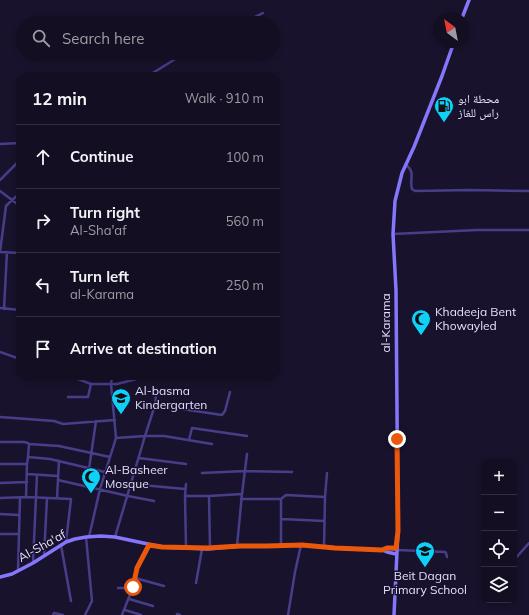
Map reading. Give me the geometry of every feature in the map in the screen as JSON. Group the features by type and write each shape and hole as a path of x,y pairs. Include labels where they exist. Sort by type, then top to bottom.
{"main road":[{"path":"464,12 469,0"},
{"name":"al-Karama","path":"394,615 398,531 396,295 393,234 395,200 402,173 414,147 452,48"},
{"name":"Al-Sha'af","path":"0,577 18,571 66,542 75,539 101,536 162,547 210,548 302,545 382,550 387,548 396,551"}],"street":[{"path":"257,16 263,13"},
{"path":"154,72 174,60"},
{"path":"0,144 16,143"},
{"path":"0,180 16,164"},
{"path":"406,165 410,169 412,175 410,186 415,191 529,191"},
{"path":"0,191 16,203"},
{"path":"16,196 6,206 4,212 0,252 16,253"},
{"path":"393,234 477,230 529,230"},
{"path":"4,309 7,252"},
{"path":"0,308 16,310"},
{"path":"0,352 16,358"},
{"path":"80,380 91,384 117,384 132,380"},
{"path":"85,615 92,601 88,537 100,489 116,438 112,380"},
{"path":"68,397 88,397 91,384"},
{"path":"155,405 222,415 225,411 230,392"},
{"path":"115,538 155,405 156,395"},
{"path":"0,417 54,421 63,424 115,420"},
{"path":"89,468 96,421"},
{"path":"189,440 192,428 248,436"},
{"path":"116,438 164,436 212,444"},
{"path":"0,442 24,442 29,444 59,446 110,457"},
{"path":"26,497 29,444"},
{"path":"237,546 247,454"},
{"path":"28,457 50,459 105,472"},
{"path":"139,458 186,464"},
{"path":"57,499 59,461"},
{"path":"0,464 28,464"},
{"path":"202,473 245,471 292,472"},
{"path":"324,547 327,473"},
{"path":"27,474 58,476"},
{"path":"33,563 37,475"},
{"path":"58,480 154,501"},
{"path":"0,483 27,482"},
{"path":"131,484 185,489"},
{"path":"186,484 186,548"},
{"path":"185,496 242,494"},
{"path":"241,499 281,498 286,495 325,497"},
{"path":"209,496 210,548"},
{"path":"18,571 20,497"},
{"path":"0,498 36,497 71,499 66,542"},
{"path":"44,556 47,498"},
{"path":"281,498 281,546"},
{"path":"0,514 20,515"},
{"path":"282,519 324,521"},
{"path":"0,534 19,534"},
{"path":"517,557 529,543"},
{"path":"61,545 71,601"},
{"path":"122,615 129,599 137,568 149,545"},
{"path":"288,615 295,572 302,545"},
{"path":"196,583 203,548"},
{"path":"396,551 445,552 447,557"},
{"path":"135,578 164,586"},
{"path":"118,588 132,588"},
{"path":"129,599 153,606"},
{"path":"125,610 141,615"},
{"path":"53,615 54,613 63,615"}],"place":[{"name":"محطة ابو راس للغاز","path":"444,123"},
{"name":"Khadeeja Bent Khowayled","path":"421,336"},
{"name":"Al-basma Kindergarten","path":"121,415"},
{"name":"Al-Basheer Mosque","path":"91,494"},
{"name":"Beit Dagan Primary School","path":"425,568"}],"route":[{"path":"133,587 137,568 149,545 162,547 208,548 302,545 382,550 387,548 396,548 398,531 397,439"}]}
